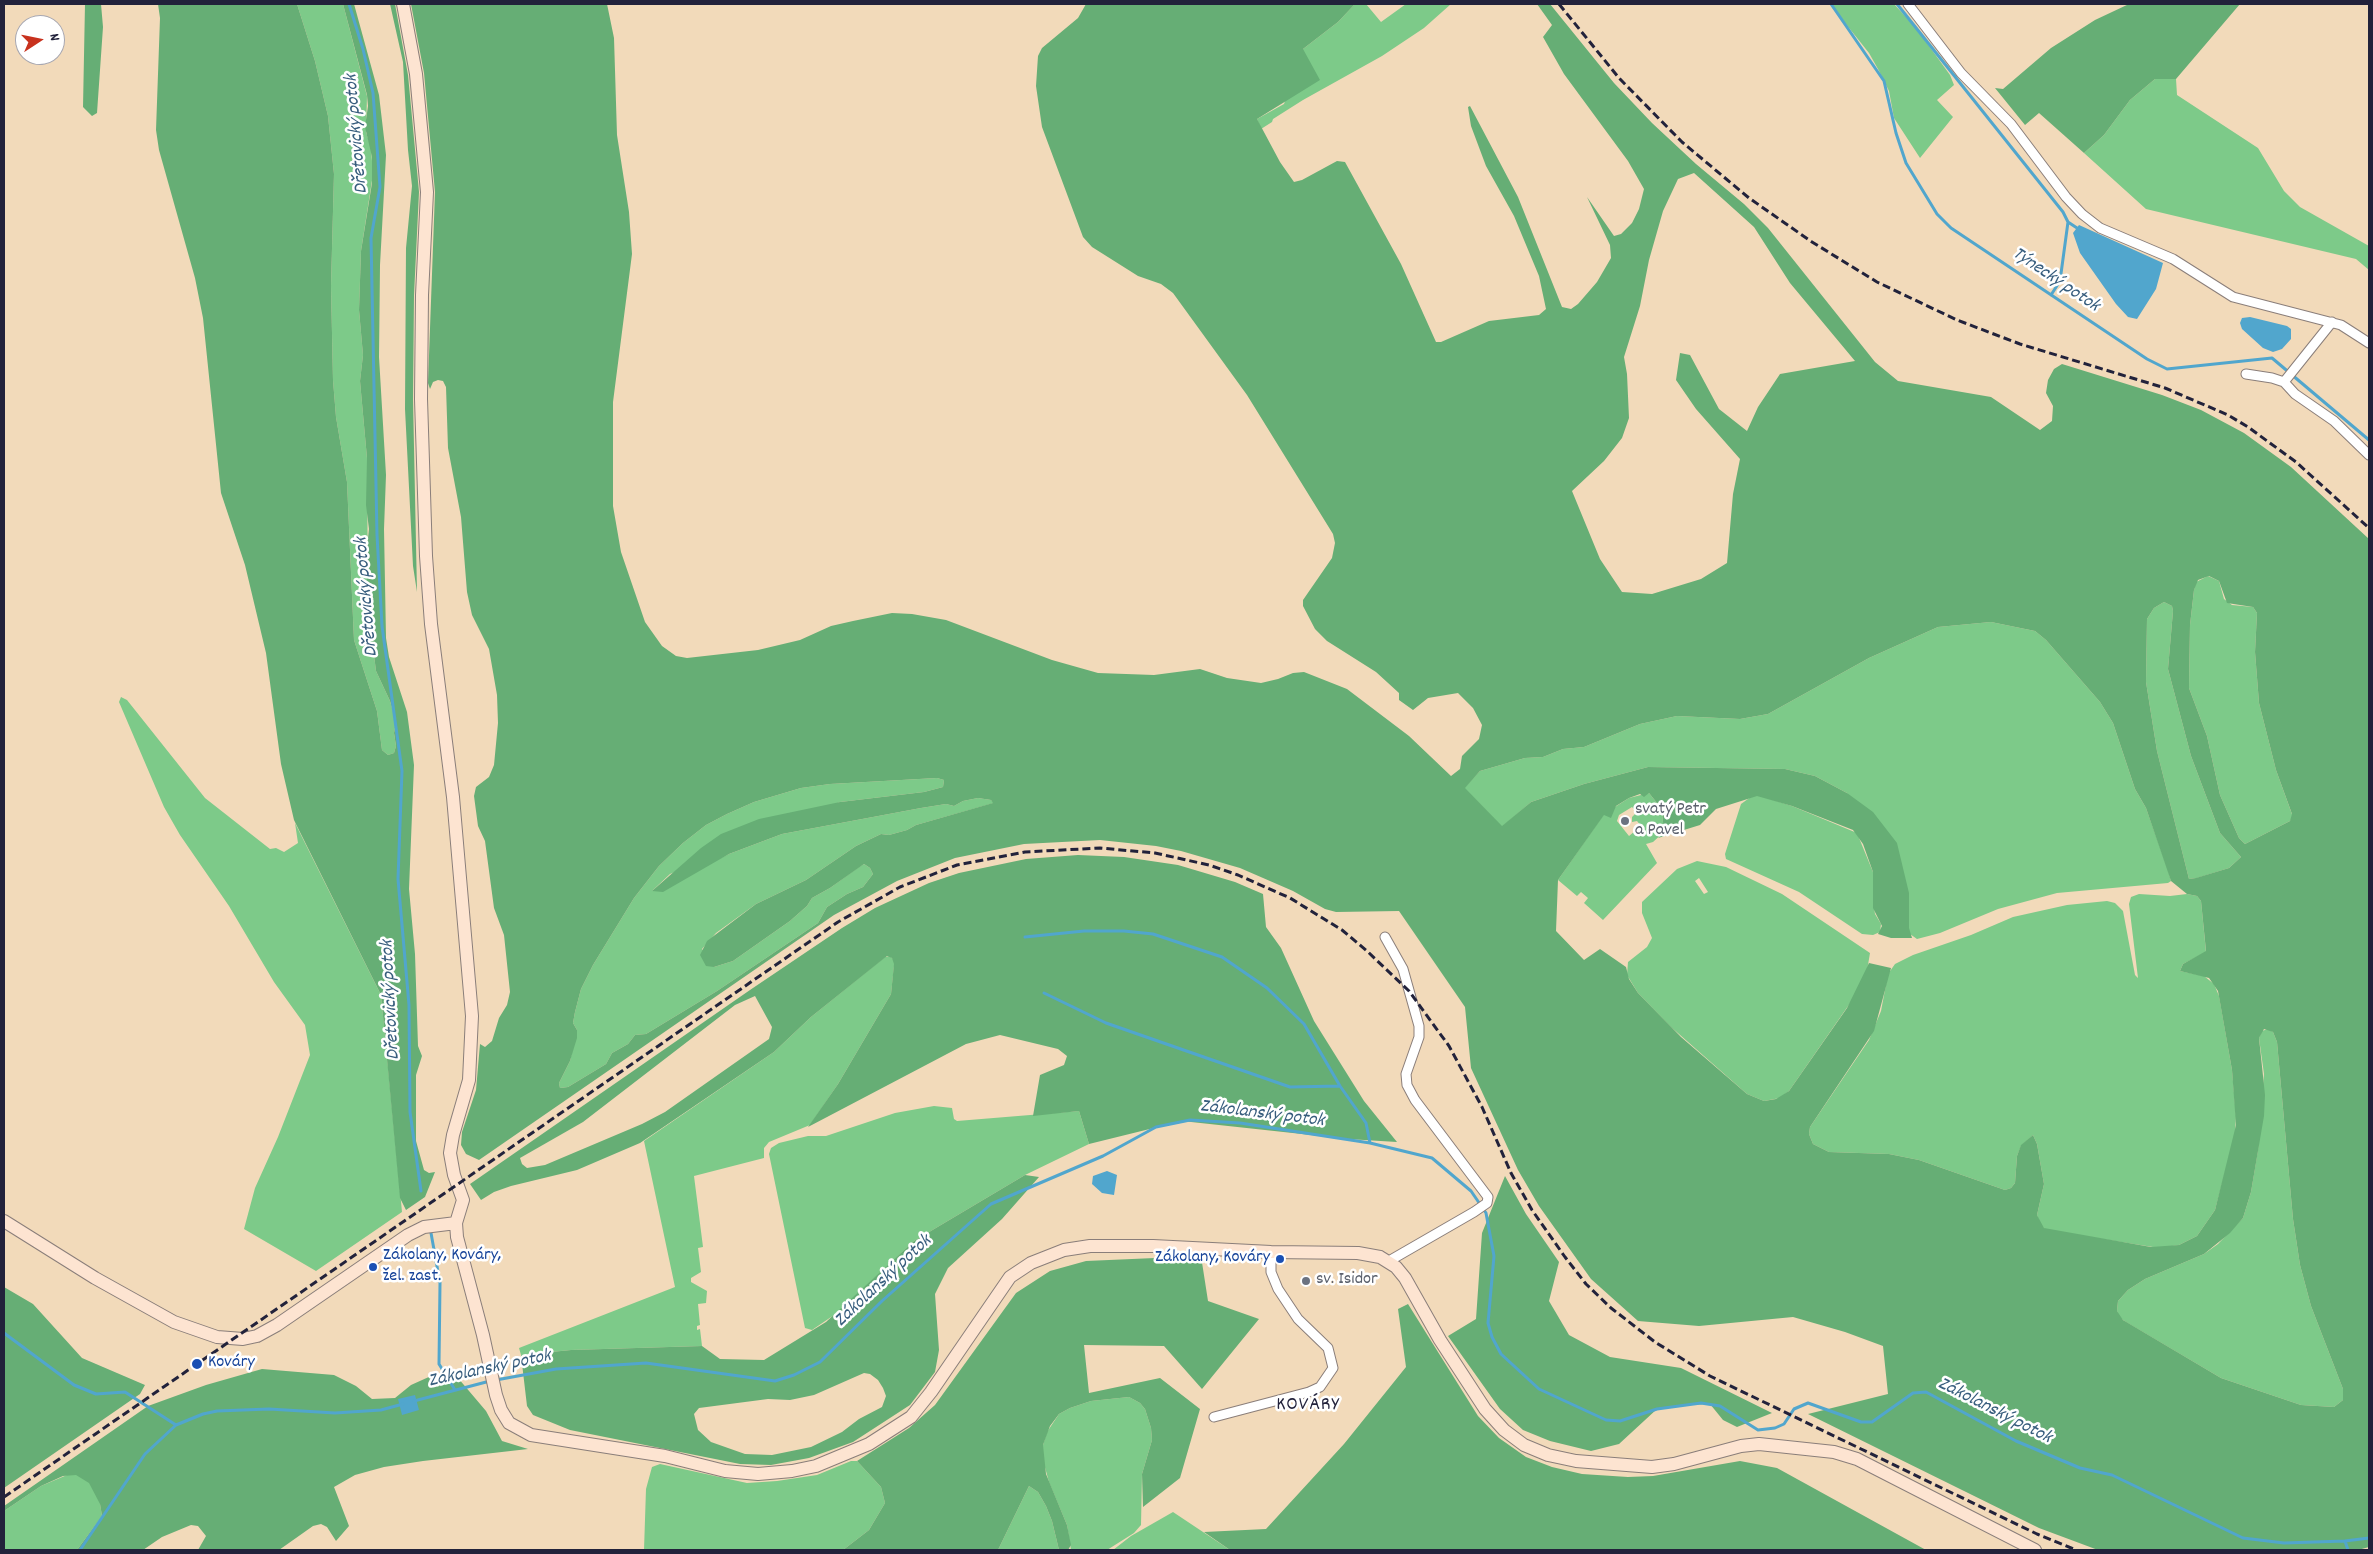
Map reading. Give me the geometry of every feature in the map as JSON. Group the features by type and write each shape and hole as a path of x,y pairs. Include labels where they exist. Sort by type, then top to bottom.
{"main road":[{"path":"403,4 416,74 427,192 422,295 421,399 429,605 453,797 472,1016 469,1080 452,1135 450,1153 454,1175 463,1200 456,1223 457,1237 495,1391 501,1410 509,1423 531,1435 647,1452 742,1473 792,1471 816,1466 860,1448 888,1433 911,1417 932,1392 1002,1286 1018,1271 1031,1263 1064,1250 1090,1246 1358,1253 1389,1261 1405,1278 1440,1340 1485,1409 1504,1430 1524,1445 1548,1455 1576,1461 1652,1467 1674,1464 1741,1446 1759,1444 1834,1452 1857,1459 2035,1550"},
{"path":"4,1221 95,1278 174,1322 217,1337 243,1339 257,1336 277,1325 408,1235 424,1227 456,1223"}],"street":[{"path":"1908,4 1943,52 2011,124 2066,197 2088,219 2112,234 2173,259 2244,302 2332,322 2353,331 2369,343"},
{"path":"2246,374 2272,378 2289,376 2332,322"},
{"path":"2289,376 2295,394 2334,421 2369,456"},
{"path":"1385,937 1403,969 1419,1026 1419,1037 1406,1074 1407,1085 1414,1100 1488,1197 1487,1203 1474,1212 1389,1261"},
{"path":"1214,1417 1309,1392 1320,1387 1332,1368 1328,1348 1298,1319 1278,1289 1271,1272 1271,1252"}],"green space":[{"path":"85,4 101,4 103,27 97,113 92,116 83,107"},
{"path":"158,4 297,4 315,61 328,116 334,174 331,286 333,380 336,417 347,482 354,640 377,711 382,750 388,755 394,753 396,746 394,733 396,722 390,701 376,671 368,607 366,557 369,529 366,505 367,458 360,381 363,355 359,310 361,251 372,183 372,157 365,127 368,106 367,95 343,4 354,4 379,95 386,155 380,265 379,357 386,475 384,529 386,638 389,657 407,712 414,765 409,889 415,954 418,1046 422,1056 416,1075 416,1141 424,1170 429,1173 435,1172 425,1197 406,1210 400,1198 381,995 294,820 281,764 266,653 245,565 221,493 203,318 195,278 159,150 156,130 160,18"},
{"path":"297,4 343,4 367,96 366,132 371,148 373,174 361,251 359,310 363,355 360,381 367,458 368,607 376,671 390,701 396,722 394,733 396,746 394,753 388,755 382,750 377,711 354,640 347,482 336,417 333,380 331,286 334,174 328,116 315,61"},
{"path":"390,4 395,4 408,75 419,192 414,295 413,399 417,592 413,566 405,409 406,248 412,186 403,62"},
{"path":"411,4 607,4 614,38 617,135 629,212 632,254 613,402 613,506 621,552 645,622 662,646 676,656 687,658 758,650 800,640 831,626 892,613 912,614 946,620 1052,660 1098,673 1154,675 1200,669 1227,678 1261,683 1293,673 1304,672 1347,689 1409,736 1451,776 1460,769 1462,756 1479,739 1482,725 1473,708 1458,693 1428,698 1413,710 1399,700 1399,693 1376,672 1327,641 1315,629 1303,606 1303,600 1332,558 1335,543 1333,534 1247,395 1173,293 1161,284 1138,276 1092,247 1083,237 1042,127 1036,86 1038,56 1042,48 1078,18 1086,4 1355,4 1338,22 1303,49 1320,80 1257,119 1280,162 1294,182 1302,180 1337,161 1345,162 1401,264 1436,342 1441,342 1489,321 1539,315 1546,309 1539,276 1514,216 1486,166 1471,126 1468,107 1470,106 1518,197 1562,307 1571,309 1578,304 1597,282 1611,258 1610,245 1587,197 1614,236 1621,234 1632,223 1639,209 1644,189 1628,161 1564,74 1543,37 1552,25 1537,4 1550,4 1614,83 1652,123 1696,164 1744,204 1768,228 1875,362 1898,381 1991,397 2040,430 2052,421 2053,406 2046,393 2048,380 2054,369 2062,364 2162,395 2201,410 2244,433 2291,467 2369,539 2369,1547 2358,1550 2098,1550 2039,1528 1808,1414 1888,1394 1883,1346 1845,1332 1793,1317 1699,1326 1638,1321 1591,1279 1539,1206 1518,1170 1471,1068 1465,1007 1399,911 1336,912 1325,909 1293,891 1240,868 1181,851 1156,846 1100,840 1024,844 955,858 897,881 834,915 479,1160 466,1154 461,1145 462,1132 476,1090 480,1044 485,1047 492,1041 499,1018 507,1005 510,992 504,935 494,908 485,841 478,826 474,796 476,787 489,777 494,765 498,723 497,695 489,649 472,615 467,592 461,517 448,448 446,387 443,381 438,380 433,382 430,389 428,383 435,192 424,73","holes":["1694,173 1754,227 1790,283 1855,361 1780,374 1758,407 1747,431 1719,409 1690,355 1680,353 1676,380 1696,409 1740,459 1733,494 1727,563 1701,579 1652,594 1622,592 1600,559 1572,491 1604,461 1622,438 1629,418 1627,374 1624,357 1640,306 1649,260 1663,211 1678,179","2209,576 2219,581 2227,603 2253,607 2257,613 2255,652 2259,703 2276,770 2292,814 2290,821 2245,844 2239,838 2220,795 2207,736 2189,688 2190,625 2194,590 2198,580","2164,602 2172,606 2168,669 2191,756 2220,833 2241,857 2229,868 2196,878 2189,879 2157,751 2146,682 2147,619 2154,608","1991,622 2035,631 2046,640 2100,702 2113,723 2135,789 2146,808 2171,881 2187,894 2197,896 2201,901 2206,951 2183,964 2180,971 2209,978 2218,991 2232,1070 2236,1125 2215,1210 2197,1236 2179,1245 2151,1247 2044,1228 2037,1215 2044,1184 2037,1144 2033,1135 2021,1145 2017,1156 2015,1183 2011,1188 2005,1190 1919,1160 1889,1154 1829,1152 1813,1144 1809,1134 1810,1127 1874,1031 1891,968 1869,963 1847,1008 1789,1091 1776,1099 1764,1101 1747,1094 1681,1037 1638,993 1629,979 1626,967 1600,949 1584,960 1556,931 1558,880 1604,815 1611,818 1616,806 1629,798 1640,794 1644,797 1649,793 1657,803 1661,802 1664,832 1658,838 1700,825 1716,809 1757,796 1792,806 1853,830 1863,844 1873,872 1873,908 1882,926 1878,934 1891,938 1912,938 1909,928 1909,893 1897,843 1873,812 1847,793 1815,776 1785,769 1648,767 1584,784 1531,802 1502,826 1465,788 1480,771 1525,758 1543,757 1563,749 1584,747 1640,724 1677,716 1740,719 1768,714 1869,658 1938,627","937,778 944,780 943,787 924,792 840,802 759,819 721,834 701,848 652,891 663,892 729,854 782,834 921,808 946,804 954,806 963,801 978,798 991,800 993,803 916,825 907,830 889,835 881,834 856,846 806,880 756,904 707,941 700,955 706,966 714,967 733,961 790,921 807,906 812,898 864,864 870,868 873,874 863,887 847,894 827,907 818,923 717,991 646,1034 635,1035 628,1044 612,1053 606,1064 568,1087 560,1088 559,1083 570,1061 577,1038 577,1030 573,1023 581,989 593,965 634,898 659,866 683,843 706,825 727,814 754,802 801,788 830,784","2264,1029 2273,1032 2277,1042 2293,1219 2300,1265 2311,1306 2343,1389 2343,1400 2334,1407 2301,1405 2221,1378 2123,1320 2117,1311 2118,1301 2128,1290 2145,1279 2204,1254 2230,1233 2243,1218 2251,1192 2264,1116 2265,1095 2259,1038"]},
{"path":"1355,4 1366,4 1381,22 1406,4 1451,4 1424,28 1382,56 1303,100 1261,129 1257,119 1284,104 1303,49 1338,22"},
{"path":"1830,4 1894,4 1916,28 1950,75 1954,85 1937,100 1953,117 1920,158 1894,118 1889,91 1869,53"},
{"path":"2129,4 2240,4 2176,79 2155,79 2130,100 2104,135 2084,153 2039,113 2025,125 1995,88 2003,89 2051,48 2095,20"},
{"path":"2155,79 2176,79 2177,95 2258,148 2284,191 2300,207 2369,246 2369,270 2356,259 2146,209 2084,153 2104,135 2130,100"},
{"path":"2208,576 2219,581 2224,599 2232,605 2253,607 2257,613 2255,652 2259,703 2276,770 2293,817 2290,821 2245,844 2239,838 2220,795 2207,736 2189,688 2190,625 2194,590 2196,582"},
{"path":"2164,602 2172,606 2173,611 2168,669 2191,756 2220,833 2241,857 2229,868 2189,879 2157,751 2146,682 2147,619 2154,608"},
{"path":"1991,622 2035,631 2046,640 2100,702 2113,723 2135,789 2146,808 2171,881 2168,883 2057,893 1998,909 1940,933 1917,939 1910,934 1847,793 1815,776 1785,769 1648,767 1584,784 1531,802 1502,827 1464,788 1480,771 1525,758 1543,757 1563,749 1584,747 1640,724 1677,716 1740,719 1768,714 1869,658 1938,627"},
{"path":"121,697 127,700 205,798 270,849 276,848 284,852 298,843 295,823 381,995 402,1212 316,1271 244,1229 255,1188 278,1137 310,1055 305,1025 274,982 229,906 180,835 164,807 119,702"},
{"path":"937,778 944,780 943,787 924,792 840,802 670,874 652,891 729,854 782,834 921,808 946,804 954,806 963,801 978,798 991,800 994,803 916,825 907,830 889,835 881,834 856,846 806,880 756,904 716,933 702,949 714,967 733,961 790,921 807,906 812,898 864,864 870,868 873,874 863,887 847,894 827,907 818,923 717,991 646,1034 635,1035 628,1044 612,1053 606,1064 568,1087 560,1088 559,1083 570,1061 577,1030 573,1023 581,989 593,965 634,898 659,866 683,843 706,825 727,814 754,802 801,788 830,784"},
{"path":"1649,793 1657,803 1661,802 1664,832 1653,842 1646,844 1657,863 1603,920 1584,903 1588,898 1581,892 1577,896 1558,880 1604,814 1629,798","holes":["1632,807 1637,812 1632,817 1632,822 1637,821 1641,826 1629,836 1617,821 1619,815"]},
{"path":"1752,796 1761,796 1792,806 1857,833 1873,872 1873,901 1875,914 1881,924 1880,932 1873,935 1862,934 1799,892 1726,859 1725,854 1741,804"},
{"path":"1078,855 1124,857 1178,865 1235,882 1263,894 1266,927 1281,948 1314,1021 1364,1101 1397,1142 1348,1139 1182,1121 1089,1144 1079,1111 1033,1116 1040,1075 1064,1065 1067,1056 1058,1049 1000,1035 966,1044 808,1127 838,1084 891,994 894,964 892,958 887,956 811,1017 774,1052 640,1143 577,1170 511,1186 494,1192 481,1200 470,1184 750,990 875,908 929,883 959,873 1026,859","holes":["755,996 772,1027 769,1039 665,1112 642,1124 545,1165 527,1168 522,1164 520,1158 583,1122 735,1005"]},
{"path":"1697,861 1726,867 1782,894 1870,953 1867,971 1855,996 1789,1091 1780,1098 1764,1101 1747,1094 1671,1027 1638,993 1627,975 1628,962 1647,947 1652,938 1642,913 1642,902 1677,869","holes":["1699,878 1708,892 1704,894 1695,881"]},
{"path":"2139,894 2170,896 2187,894 2197,896 2201,901 2206,952 2183,964 2180,971 2204,976 2214,984 2219,996 2232,1070 2236,1116 2235,1135 2215,1210 2197,1236 2179,1245 2159,1248 2046,1230 2041,1226 2037,1215 2044,1184 2037,1144 2033,1135 2021,1146 2017,1156 2015,1183 2011,1188 2005,1190 1919,1160 1889,1154 1829,1152 1813,1144 1809,1134 1810,1127 1869,1040 1881,1011 1888,974 1895,964 1913,955 1971,935 2013,917 2067,905 2107,901 2115,903 2123,911 2135,975 2138,978 2129,904 2131,897"},
{"path":"890,956 894,960 891,994 838,1084 810,1125 769,1142 764,1148 764,1158 694,1176 703,1247 698,1248 701,1272 691,1278 691,1282 707,1291 706,1303 698,1304 700,1325 697,1326 697,1330 700,1329 702,1346 571,1350 521,1355 519,1348 675,1287 644,1141 774,1052 811,1017 885,957"},
{"path":"2268,1029 2273,1032 2277,1042 2293,1219 2300,1265 2311,1306 2343,1389 2343,1400 2334,1407 2301,1405 2221,1378 2126,1322 2119,1317 2117,1311 2118,1301 2128,1290 2145,1279 2204,1254 2218,1244 2243,1218 2251,1192 2258,1150 2264,1074 2259,1038 2262,1031"},
{"path":"934,1106 952,1108 954,1119 957,1121 1079,1111 1089,1144 1025,1175 914,1241 837,1313 812,1330 805,1328 769,1154 771,1148 779,1143 808,1136 826,1136 895,1113"},
{"path":"1025,1175 1039,1177 1002,1219 948,1268 935,1294 939,1350 935,1372 910,1405 853,1442 809,1458 771,1465 740,1464 570,1430 533,1415 527,1406 521,1355 571,1350 702,1346 720,1359 764,1360 826,1322 914,1241","holes":["864,1373 870,1374 878,1380 886,1396 882,1407 859,1419 842,1432 811,1447 772,1455 745,1454 711,1442 698,1430 694,1414 699,1408 768,1399 790,1400 814,1395"]},
{"path":"1505,1176 1526,1214 1559,1262 1549,1301 1569,1335 1610,1357 1681,1368 1772,1413 1737,1427 1723,1420 1710,1404 1683,1405 1657,1409 1619,1444 1591,1451 1550,1441 1523,1430 1500,1409 1448,1336 1476,1319 1482,1233"},
{"path":"1201,1256 1208,1301 1259,1319 1202,1389 1164,1346 1084,1345 1089,1393 1160,1378 1200,1409 1180,1478 1143,1507 1142,1474 1152,1440 1151,1428 1145,1409 1140,1403 1129,1397 1091,1401 1059,1414 1050,1426 1043,1445 1046,1474 1067,1525 1071,1545 1068,1550 1059,1550 1052,1521 1046,1506 1038,1492 1029,1486 998,1550 843,1550 869,1530 885,1503 881,1487 857,1461 909,1428 935,1405 1016,1293 1050,1271 1086,1261"},
{"path":"4,1287 33,1304 82,1358 145,1385 140,1394 4,1488"},
{"path":"1408,1304 1478,1416 1499,1438 1526,1457 1552,1467 1582,1474 1628,1477 1653,1476 1740,1461 1777,1468 1926,1550 1230,1550 1204,1532 1266,1529 1344,1444 1406,1367 1398,1309"},
{"path":"262,1369 334,1375 356,1386 372,1399 395,1398 411,1385 431,1376 458,1378 486,1411 502,1441 528,1449 423,1461 384,1467 355,1475 334,1487 349,1526 336,1541 327,1527 321,1524 313,1526 279,1550 198,1550 206,1536 198,1526 191,1525 162,1537 143,1550 77,1550 102,1516 100,1504 89,1483 76,1475 63,1476 41,1486 4,1511 4,1506 148,1406 206,1385"},
{"path":"1129,1397 1140,1403 1145,1409 1151,1428 1152,1440 1142,1474 1141,1525 1134,1533 1107,1550 1071,1550 1067,1525 1049,1482 1043,1460 1043,1445 1047,1432 1059,1414 1070,1408 1091,1401"},
{"path":"112,1456 100,1504 102,1516 77,1550 4,1550 4,1511 41,1486"},
{"path":"851,1461 857,1461 881,1487 885,1503 869,1530 843,1550 644,1550 646,1489 652,1467 660,1464 747,1483 817,1475"},
{"path":"1029,1486 1038,1492 1046,1506 1052,1521 1059,1550 998,1550"},
{"path":"1173,1512 1230,1550 1113,1550 1131,1536"}],"water":[{"path":"2079,225 2163,263 2156,289 2137,319 2128,317 2116,304 2080,253 2073,233"},
{"path":"2250,317 2287,326 2291,329 2291,339 2282,349 2273,352 2263,348 2242,329 2240,323 2242,318"},
{"path":"1107,1171 1117,1175 1114,1195 1102,1193 1092,1184 1093,1176"},
{"path":"415,1395 419,1410 402,1415 398,1399"}],"waterway":[{"name":"Dřetovický potok","path":"349,4 363,49 373,93 380,187 371,238 377,535 382,626 402,771 398,879 409,1005 410,1112 421,1191"},
{"name":"Týnecký potok","path":"1831,4 1884,81 1896,133 1906,163 1937,214 1951,228 2147,359 2167,369 2272,358 2369,440"},
{"path":"1897,4 2063,212 2068,222 2060,281 2051,295"},
{"path":"2068,222 2077,228"},
{"path":"1025,937 1084,931 1124,931 1153,934 1222,957 1267,988 1304,1024 1340,1086 1366,1123 1370,1143"},
{"path":"1044,993 1106,1023 1290,1087 1340,1086"},
{"name":"Zákolanský potok","path":"496,1380 556,1369 646,1363 775,1381 794,1375 820,1362 882,1301 991,1204 1103,1156 1156,1127 1190,1120 1240,1123 1370,1143 1432,1158 1471,1191 1486,1213 1494,1256 1488,1323 1492,1337 1501,1354 1539,1389 1606,1420 1620,1421 1657,1409 1701,1403 1720,1406 1758,1430 1775,1428 1784,1424 1794,1409 1808,1403 1861,1422 1872,1422 1913,1393 1926,1392 2016,1441 2080,1468 2112,1475 2243,1538 2284,1543 2345,1541 2348,1550"},
{"name":"Dřetovický potok","path":"431,1233 440,1283 439,1364 455,1390"},
{"path":"4,1333 74,1385 96,1394 125,1392 176,1425"},
{"name":"Zákolanský potok","path":"414,1401 490,1381"},
{"name":"Zákolanský potok","path":"80,1550 145,1454 176,1425 203,1414 217,1411 269,1409 335,1413 381,1410 403,1404"},
{"path":"2345,1541 2369,1538"}],"railway":[{"path":"1559,4 1619,78 1682,142 1749,198 1812,242 1877,282 1957,320 2020,344 2165,388 2228,415 2248,427 2296,462 2369,528"},
{"path":"4,1497 838,922 900,887 957,865 1025,852 1100,848 1155,853 1209,865 1238,875 1290,898 1342,930 1367,951 1409,991 1449,1046 1482,1107 1511,1173 1532,1210 1565,1257 1586,1284 1611,1308 1655,1342 1710,1376 2037,1534 2076,1550"}],"place":[{"name":"svatý Petr a Pavel","path":"1625,821"},
{"name":"Zákolany, Kováry","path":"1280,1259"},
{"name":"Zákolany, Kováry, žel. zast.","path":"373,1267"},
{"name":"sv. Isidor","path":"1306,1281"},
{"name":"Kováry","path":"197,1364"}],"district":[{"name":"KOVÁRY","path":"1308,1406"}]}
